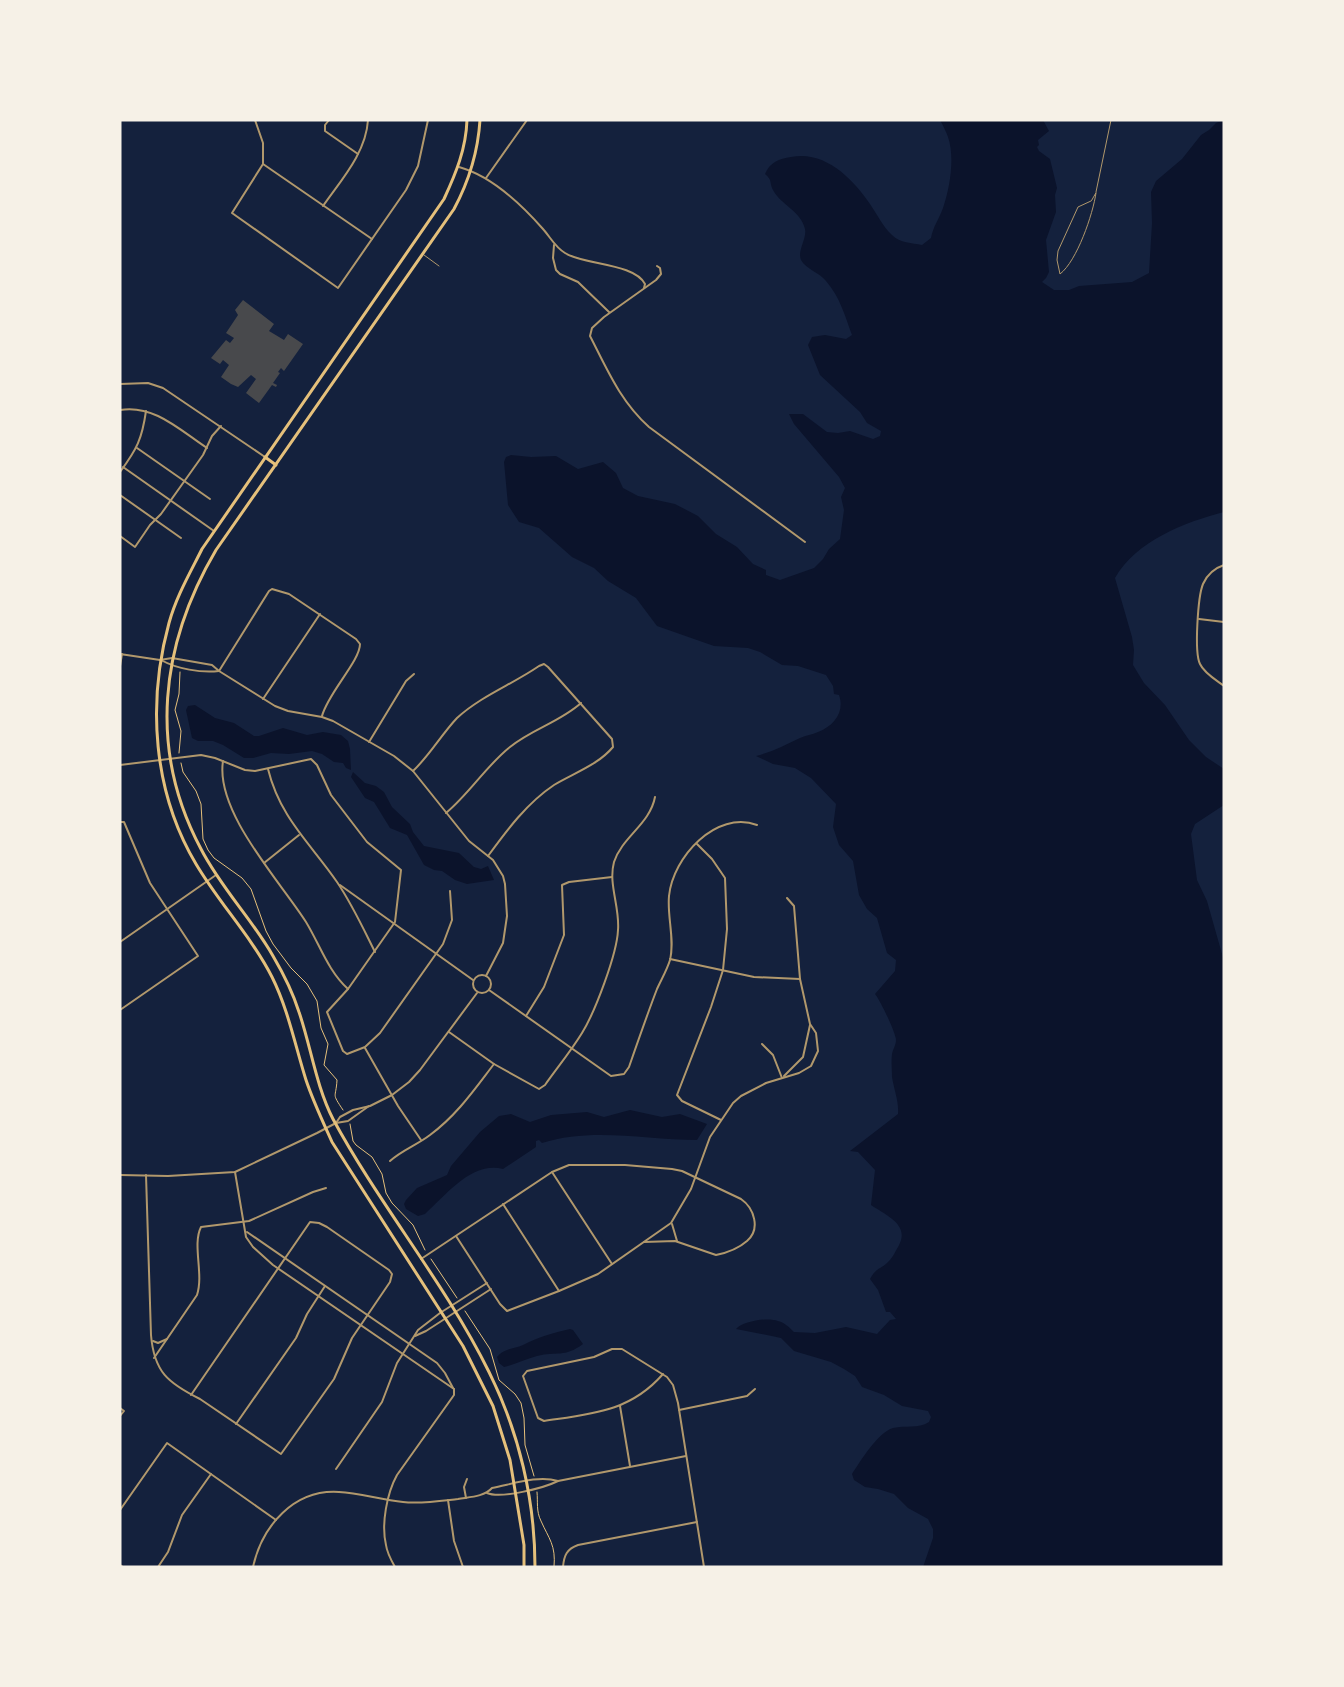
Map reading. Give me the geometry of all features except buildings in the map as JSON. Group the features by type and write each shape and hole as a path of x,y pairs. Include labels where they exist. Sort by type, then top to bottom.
{"main road":[{"path":"467,120 459,167 444,199 214,531 183,584 160,660 156,702 159,760 176,824 207,882 254,946 272,977 284,1002 306,1079 332,1142 445,1319 474,1367 493,1406 510,1460 524,1545 524,1567"},
{"path":"480,120 471,170 454,209 216,550 195,586 178,633 172,658 167,722 171,759 185,815 201,850 216,875 257,929 286,979 299,1010 321,1089 336,1123 451,1306 479,1353 500,1395 519,1449 528,1491 535,1567"},
{"path":"266,457 276,465"}],"street":[{"path":"255,120 263,143 263,164 232,213 338,288 406,190 418,166 428,120"},
{"path":"328,120 324,128 326,132 358,154"},
{"path":"323,206 358,154 364,140 368,120"},
{"path":"486,178 527,120"},
{"path":"263,164 372,239"},
{"path":"459,167 486,178 536,222 554,245 572,257 625,270 643,280 644,288"},
{"path":"554,245 553,258 556,270 578,282 610,313"},
{"path":"657,266 660,268 660,275 592,328 590,336 615,386 634,414 649,427 805,542"},
{"path":"120,384 148,383 163,388 266,457"},
{"path":"120,410 135,409 160,416 207,448"},
{"path":"120,471 137,448 146,411"},
{"path":"120,536 135,547 171,501 220,426"},
{"path":"137,448 210,499"},
{"path":"123,467 214,531"},
{"path":"120,495 181,538"},
{"path":"1224,565 1209,574 1204,583 1200,596 1197,651 1200,665 1224,686"},
{"path":"219,671 272,589 297,598 360,644 358,654 328,700 322,717"},
{"path":"263,699 320,614"},
{"path":"1199,619 1224,622"},
{"path":"120,666 121,654 160,660 172,658 212,665 263,699 288,711 322,717 394,756 413,771 469,841 497,865 503,876 507,916 503,943 486,976"},
{"path":"160,660 171,666 209,672 219,671"},
{"path":"413,771 433,750 446,730 469,708 544,664 581,703 610,736 614,744 611,749 592,764 553,786 523,810 488,856"},
{"path":"369,742 406,681 414,674"},
{"path":"446,813 469,792 489,766 513,745 562,718 581,703"},
{"path":"120,765 201,755 245,770 255,771 308,759 314,761 331,795 367,842 401,870 395,922 348,989 327,1012 343,1051 347,1054 352,1054 364,1047 388,1022 437,953 447,937 452,920 450,891"},
{"path":"224,761 222,778 246,836 306,922 334,975 348,989"},
{"path":"268,769 284,810 299,835 338,883 375,952"},
{"path":"449,1032 494,1065 534,1088 541,1088 572,1048 588,1022 617,946 619,927 612,878 615,861 620,850 649,815 655,797"},
{"path":"489,990 611,1076 624,1074 670,959 669,898 671,883 682,860 707,833 726,823 742,821 757,825"},
{"path":"120,822 124,822 140,861 167,910 198,956 120,1010"},
{"path":"264,863 299,835"},
{"path":"697,844 712,859 725,878 727,929 723,970 677,1095 682,1101 721,1120"},
{"path":"120,940 216,875"},
{"path":"526,1016 544,987 564,935 562,885 568,882 612,878"},
{"path":"338,883 473,980"},
{"path":"456,1236 507,1311 598,1274 671,1223 681,1210 696,1177 710,1137 741,1096 766,1083 799,1073 811,1066 818,1051 816,1033 810,1024 800,979 794,906 787,898"},
{"path":"670,959 754,977 800,979"},
{"path":"473,980 479,975 486,976 491,983 489,990 477,993"},
{"path":"473,980 473,987 477,993"},
{"path":"336,1123 345,1114 370,1106 392,1095 409,1082 477,993"},
{"path":"782,1078 803,1057 810,1024"},
{"path":"762,1044 773,1055 782,1078"},
{"path":"364,1047 421,1140"},
{"path":"390,1161 400,1152 441,1127 463,1106 494,1065"},
{"path":"120,1175 235,1172 336,1123 348,1121 370,1106"},
{"path":"421,1259 552,1172 569,1165 617,1164 682,1171 748,1204 755,1218 754,1230 746,1242 716,1256 677,1241 658,1240 643,1243"},
{"path":"235,1172 247,1232 246,1237 253,1247 278,1268 360,1326 454,1389"},
{"path":"552,1172 612,1264"},
{"path":"146,1176 154,1358 163,1375 191,1395 281,1454 334,1378 349,1343 390,1282 392,1274 327,1227 310,1222 191,1395"},
{"path":"154,1358 193,1302 200,1286 200,1228 206,1225 244,1222 261,1217 303,1196 326,1188"},
{"path":"503,1204 559,1291"},
{"path":"671,1223 677,1241"},
{"path":"247,1232 437,1363 454,1389 454,1395 393,1483 384,1535 387,1550 395,1567"},
{"path":"336,1469 382,1402 402,1355 423,1325 487,1283"},
{"path":"236,1424 296,1338 307,1314 325,1286"},
{"path":"415,1336 491,1289"},
{"path":"152,1341 158,1343 167,1339"},
{"path":"663,1374 641,1396 620,1406 546,1421 540,1420 524,1379 524,1373 528,1371 594,1358 612,1349 626,1350 663,1374 673,1385 679,1410 704,1567"},
{"path":"679,1410 747,1395 755,1389"},
{"path":"620,1406 630,1467"},
{"path":"120,1408 123,1411 120,1416"},
{"path":"120,1510 167,1443 276,1520"},
{"path":"487,1493 493,1496 528,1491 558,1481 686,1456"},
{"path":"159,1567 168,1552 182,1515 211,1474"},
{"path":"466,1498 464,1487 467,1479"},
{"path":"253,1567 259,1547 276,1520 288,1507 297,1501 323,1492 342,1492 416,1503 466,1498 487,1493 492,1488 526,1482 546,1479 558,1481"},
{"path":"448,1500 454,1541 463,1567"},
{"path":"563,1567 567,1551 578,1545 697,1522"}],"lane":[{"path":"1096,193 1091,201 1078,207 1058,251 1060,274 1068,267 1075,253 1090,214 1096,193 1111,120"},
{"path":"424,255 439,266"}],"water":[{"path":"940,120 1043,120 1049,131 1038,140 1037,147 1050,159 1057,188 1056,212 1046,240 1049,272 1042,282 1054,290 1069,290 1079,286 1132,282 1149,273 1151,192 1156,181 1182,159 1201,135 1216,123 1224,120 1224,512 1193,521 1148,543 1135,553 1115,578 1132,637 1133,665 1144,683 1165,705 1189,740 1206,757 1224,769 1224,805 1195,824 1191,834 1197,880 1207,901 1224,961 1224,1567 923,1567 933,1538 933,1529 928,1519 908,1508 894,1494 865,1487 854,1480 852,1474 881,1435 893,1428 929,1422 931,1417 928,1411 902,1406 884,1395 862,1387 855,1376 844,1369 831,1362 794,1351 781,1338 736,1329 756,1320 768,1319 783,1323 794,1332 815,1333 846,1327 877,1334 890,1320 896,1319 890,1312 886,1312 878,1290 870,1279 892,1257 902,1233 890,1217 871,1205 875,1170 858,1152 850,1151 898,1114 892,1077 892,1052 896,1042 895,1036 875,994 895,971 896,960 887,953 877,918 867,909 859,895 853,861 839,845 833,827 836,804 811,778 795,768 773,764 756,756 829,726 839,713 839,695 834,694 833,686 826,675 798,666 782,665 748,648 714,646 657,626 636,598 608,581 594,568 572,557 539,528 519,522 508,505 504,462 506,457 511,455 556,456 578,469 603,462 616,473 623,488 638,496 675,504 698,516 716,534 737,547 753,564 766,570 766,575 780,580 814,568 840,539 844,510 841,497 845,488 839,477 794,424 789,414 803,414 827,432 850,431 873,439 880,436 881,431 867,423 860,412 820,375 808,345 812,337 825,335 846,339 852,335 842,307 831,287 801,260 800,253 805,233 803,223 777,195 765,174 772,164 787,158 803,156 826,162 837,168 855,185 895,238 922,245 931,238 950,182 950,145"},
{"path":"195,705 215,718 234,723 254,736 283,728 307,735 323,732 341,735 348,741 351,770 343,763 334,762 312,751 289,754 271,753 244,758 213,741 198,741 192,738 186,710 188,706"},
{"path":"353,772 365,783 376,786 384,792 392,807 410,824 424,846 459,853 474,867 481,869 488,866 494,880 467,884 424,865 407,835 390,828 374,802 365,798 351,777"},
{"path":"630,1110 662,1117 680,1114 707,1124 697,1140 600,1135 561,1138 542,1143 539,1140 536,1141 536,1147 503,1169 481,1170 460,1181 425,1214 418,1216 406,1209 404,1204 406,1200 417,1188 447,1175 451,1166 480,1132 499,1116 511,1114 530,1122 551,1115 587,1112 604,1117"},
{"path":"570,1329 583,1344 571,1351 537,1356 504,1367 499,1363 497,1357 506,1350"}]}
